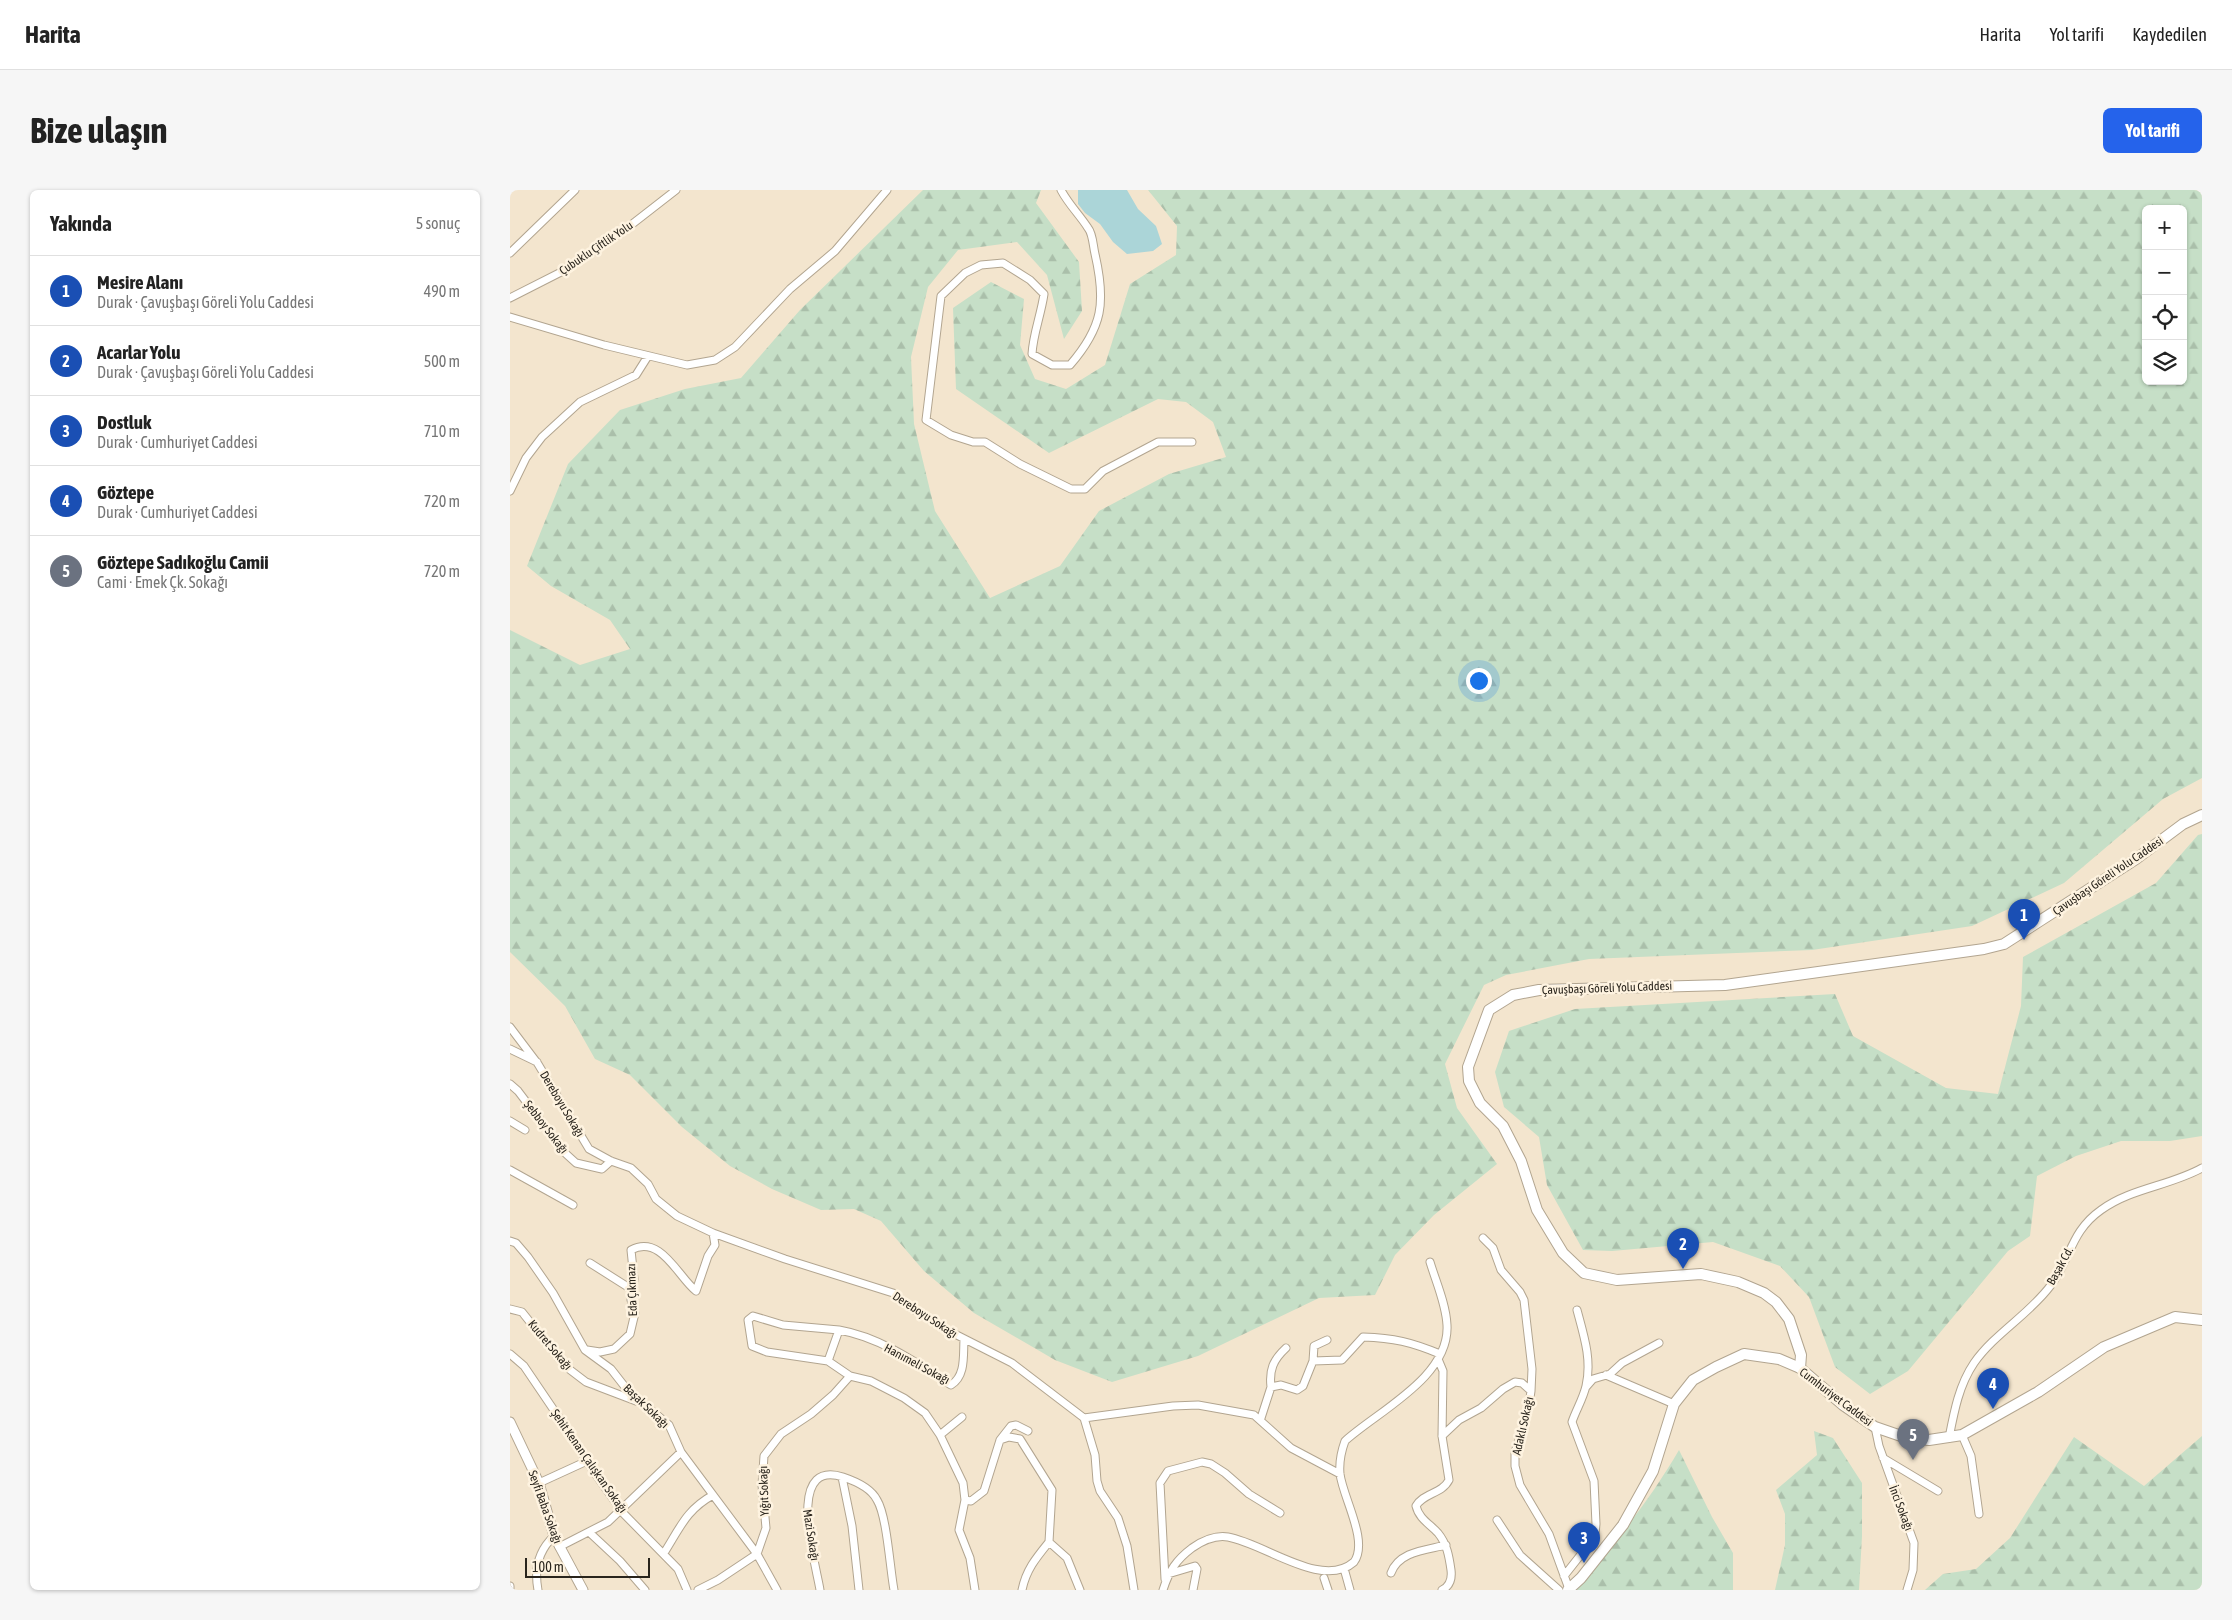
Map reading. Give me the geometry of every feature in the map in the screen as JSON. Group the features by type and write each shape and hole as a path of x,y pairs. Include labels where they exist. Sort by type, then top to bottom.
{"main road":[{"name":"Çavuşbaşı Göreli Yolu Caddesi","path":"1800,1368 1801,1355 1789,1319 1776,1302 1764,1293 1738,1282 1701,1274 1617,1280 1584,1273 1563,1253 1537,1210 1521,1161 1503,1126 1480,1104 1469,1081 1468,1067 1489,1010 1513,995 1539,990 1725,985 1984,949 2004,944 2136,859 2183,824 2202,815"},
{"name":"Cumhuriyet Caddesi","path":"1569,1590 1581,1578 1627,1517 1653,1472 1674,1404 1693,1380 1744,1354 1779,1359 1800,1368 1843,1405 1875,1427 1904,1437 1929,1440 1962,1435 2038,1392 2104,1347 2175,1317 2202,1320"}],"street":[{"path":"510,253 575,190"},
{"name":"Çubuklu Çiftlik Yolu","path":"510,298 567,269 622,232 676,190"},
{"path":"510,317 686,365 696,365 715,360 735,347 790,289 835,251 887,190"},
{"path":"1061,190 1069,205 1090,229 1101,280 1102,297 1097,324 1085,348 1070,365 1052,365 1032,354 1033,338 1044,294 1030,280 1003,263 981,265 965,273 941,296 926,420 951,435 973,442 985,442 1020,464 1071,489 1085,489 1103,471 1158,442 1192,442"},
{"path":"510,492 526,458 542,437 580,402 636,375 648,356"},
{"name":"Dereboyu Sokağı","path":"510,1027 538,1064 589,1149 611,1161 632,1168 648,1184 656,1199 677,1216 713,1233 822,1272 868,1284 893,1293 911,1308 964,1340 1006,1360 1084,1418"},
{"path":"510,1050 538,1064"},
{"name":"Şebboy Sokağı","path":"510,1084 518,1091 565,1153 576,1163 602,1169 611,1161"},
{"path":"510,1121 524,1130"},
{"name":"Başak Cd.","path":"1949,1438 1957,1399 1974,1363 2051,1285 2082,1225 2101,1209 2135,1192 2185,1177 2202,1168"},
{"path":"510,1170 573,1204"},
{"name":"Eda Çıkmazı","path":"585,1350 600,1352 614,1350 630,1334 634,1313 631,1300 631,1289 634,1279 631,1250 637,1247 656,1250 672,1261 690,1286 696,1290 708,1256 715,1245 713,1233"},
{"path":"1483,1238 1493,1248 1501,1270 1520,1292 1524,1300 1532,1369 1530,1391"},
{"name":"Başak Sokağı","path":"510,1241 516,1243 528,1257 553,1293 585,1350 611,1369 628,1392 669,1426 681,1452 757,1554 777,1590"},
{"path":"1163,1590 1166,1578 1178,1558 1197,1545 1216,1537 1229,1537 1248,1545 1282,1565 1320,1578 1335,1577 1345,1572 1355,1561 1358,1545 1354,1519 1340,1474 1341,1453 1345,1441 1414,1388 1439,1356 1446,1340 1447,1325 1430,1262"},
{"path":"590,1263 631,1289"},
{"name":"Kudret Sokağı","path":"510,1309 522,1312 565,1366 586,1382 646,1405"},
{"path":"1564,1576 1590,1543 1595,1534 1596,1524 1594,1481 1572,1422 1586,1387 1589,1363 1586,1342 1577,1310"},
{"path":"828,1360 839,1330 783,1325 753,1316 748,1320 752,1346 767,1352 828,1360 850,1376 871,1381 904,1398 925,1413 940,1435 963,1483 965,1500 959,1530 970,1558 975,1590"},
{"name":"Hanımeli Sokağı","path":"839,1330 851,1332 904,1355 951,1385 957,1382 961,1375 964,1340"},
{"path":"1313,1361 1342,1360 1363,1337 1410,1342 1439,1356 1443,1371 1442,1436 1449,1480 1446,1486 1419,1500 1416,1506 1418,1514 1446,1545 1452,1578 1446,1588 1442,1590"},
{"path":"1271,1388 1281,1385 1300,1389 1313,1361 1314,1346 1327,1340"},
{"path":"1586,1387 1593,1378 1606,1375 1622,1363 1659,1343"},
{"path":"1261,1418 1271,1388 1272,1365 1286,1348"},
{"name":"Şehit Kenan Çalışkan Sokağı","path":"510,1354 524,1366 621,1510 678,1569 687,1590"},
{"path":"1606,1375 1674,1404"},
{"name":"Yığıt Sokağı","path":"757,1554 766,1528 762,1485 764,1456 781,1434 811,1414 833,1396 850,1376"},
{"name":"Adaklı Sokağı","path":"1442,1436 1459,1420 1481,1408 1503,1389 1515,1382 1522,1382 1530,1391 1528,1411 1515,1452 1515,1466 1520,1485 1549,1534 1569,1590"},
{"path":"1134,1590 1127,1546 1118,1518 1100,1491 1097,1481 1095,1455 1084,1418 1173,1406 1198,1405 1254,1415 1261,1418 1291,1448 1340,1474"},
{"path":"940,1435 962,1417"},
{"name":"Seyfi Baba Sokağı","path":"510,1422 539,1484 554,1536 583,1590"},
{"path":"965,1500 971,1501 984,1491 1000,1440 1011,1426 1016,1425 1028,1432"},
{"name":"İnci Sokağı","path":"1875,1427 1883,1458 1914,1543 1913,1570 1907,1590"},
{"path":"1962,1435 1971,1456 1979,1514"},
{"path":"1000,1440 1008,1437 1020,1439 1052,1490 1049,1542 1032,1562 1024,1578 1022,1590"},
{"path":"559,1547 590,1533 608,1522 681,1452"},
{"path":"1883,1458 1938,1491"},
{"path":"539,1484 587,1461"},
{"path":"1166,1578 1162,1542 1160,1484 1168,1471 1202,1462 1211,1464 1225,1473 1249,1494 1280,1513"},
{"name":"Mazi Sokağı","path":"820,1590 806,1506 808,1493 812,1484 818,1478 834,1475 842,1477"},
{"path":"842,1477 852,1526 859,1590"},
{"path":"842,1477 860,1484 877,1499 884,1526 894,1590"},
{"path":"664,1553 685,1518 697,1504 713,1495"},
{"path":"1497,1520 1520,1555 1559,1590"},
{"path":"590,1533 620,1561 645,1590"},
{"path":"538,1590 536,1578 539,1554 554,1536"},
{"path":"1049,1542 1067,1558 1080,1590"},
{"path":"1391,1572 1394,1565 1410,1554 1446,1545"},
{"path":"698,1590 718,1580 757,1554"},
{"path":"1166,1578 1195,1566 1197,1569 1193,1590"},
{"path":"1345,1572 1350,1590"},
{"path":"1324,1578 1328,1590"}],"green space":[{"path":"923,190 1041,190 1036,203 1079,262 1082,311 1064,339 1047,275 1017,242 958,250 928,287 911,357 914,424 935,511 990,598 1060,566 1099,511 1169,474 1226,457 1213,422 1186,402 1158,399 1049,453 956,389 953,308 991,282 1024,299 1020,345 1035,379 1066,389 1105,365 1130,284 1176,255 1177,226 1148,190 2202,190 2202,778 2163,799 2064,883 1972,926 1812,950 1589,959 1506,975 1484,985 1445,1064 1457,1108 1497,1164 1434,1215 1395,1255 1375,1295 1319,1298 1198,1356 1112,1382 1055,1360 974,1313 924,1271 881,1221 854,1209 821,1210 772,1189 730,1166 682,1127 630,1075 595,1059 565,1006 510,952 510,630 580,665 630,649 610,620 551,586 527,566 568,464 620,410 685,389 741,378 800,310"},
{"path":"2202,834 2202,1136 2170,1141 2121,1141 2076,1156 2037,1176 2030,1236 2008,1251 1908,1371 1870,1394 1835,1367 1809,1297 1780,1266 1713,1242 1612,1251 1583,1250 1547,1185 1539,1137 1504,1107 1495,1072 1509,1031 1575,1009 1835,994 1853,1036 1946,1088 1998,1094 2021,1006 2023,957 2156,883 2198,835"},
{"path":"1814,1431 1833,1438 1862,1483 1859,1590 1775,1590 1785,1545 1785,1514 1776,1490 1817,1455"},
{"path":"2202,1436 2202,1590 1925,1590 1943,1574 1976,1569 2010,1538 2074,1437 2144,1486"},
{"path":"1679,1450 1712,1517 1733,1553 1733,1590 1570,1590 1629,1524"}],"water":[{"path":"1078,190 1127,190 1138,209 1156,226 1162,244 1153,251 1127,254 1113,242 1100,224 1085,213 1078,204"}],"place":[{"name":"Mesire Alanı","path":"2024,940"},
{"name":"Acarlar Yolu","path":"1683,1269"},
{"name":"Göztepe","path":"1993,1409"},
{"name":"Göztepe Sadıkoğlu Camii","path":"1913,1460"},
{"name":"Dostluk","path":"1584,1563"}]}
